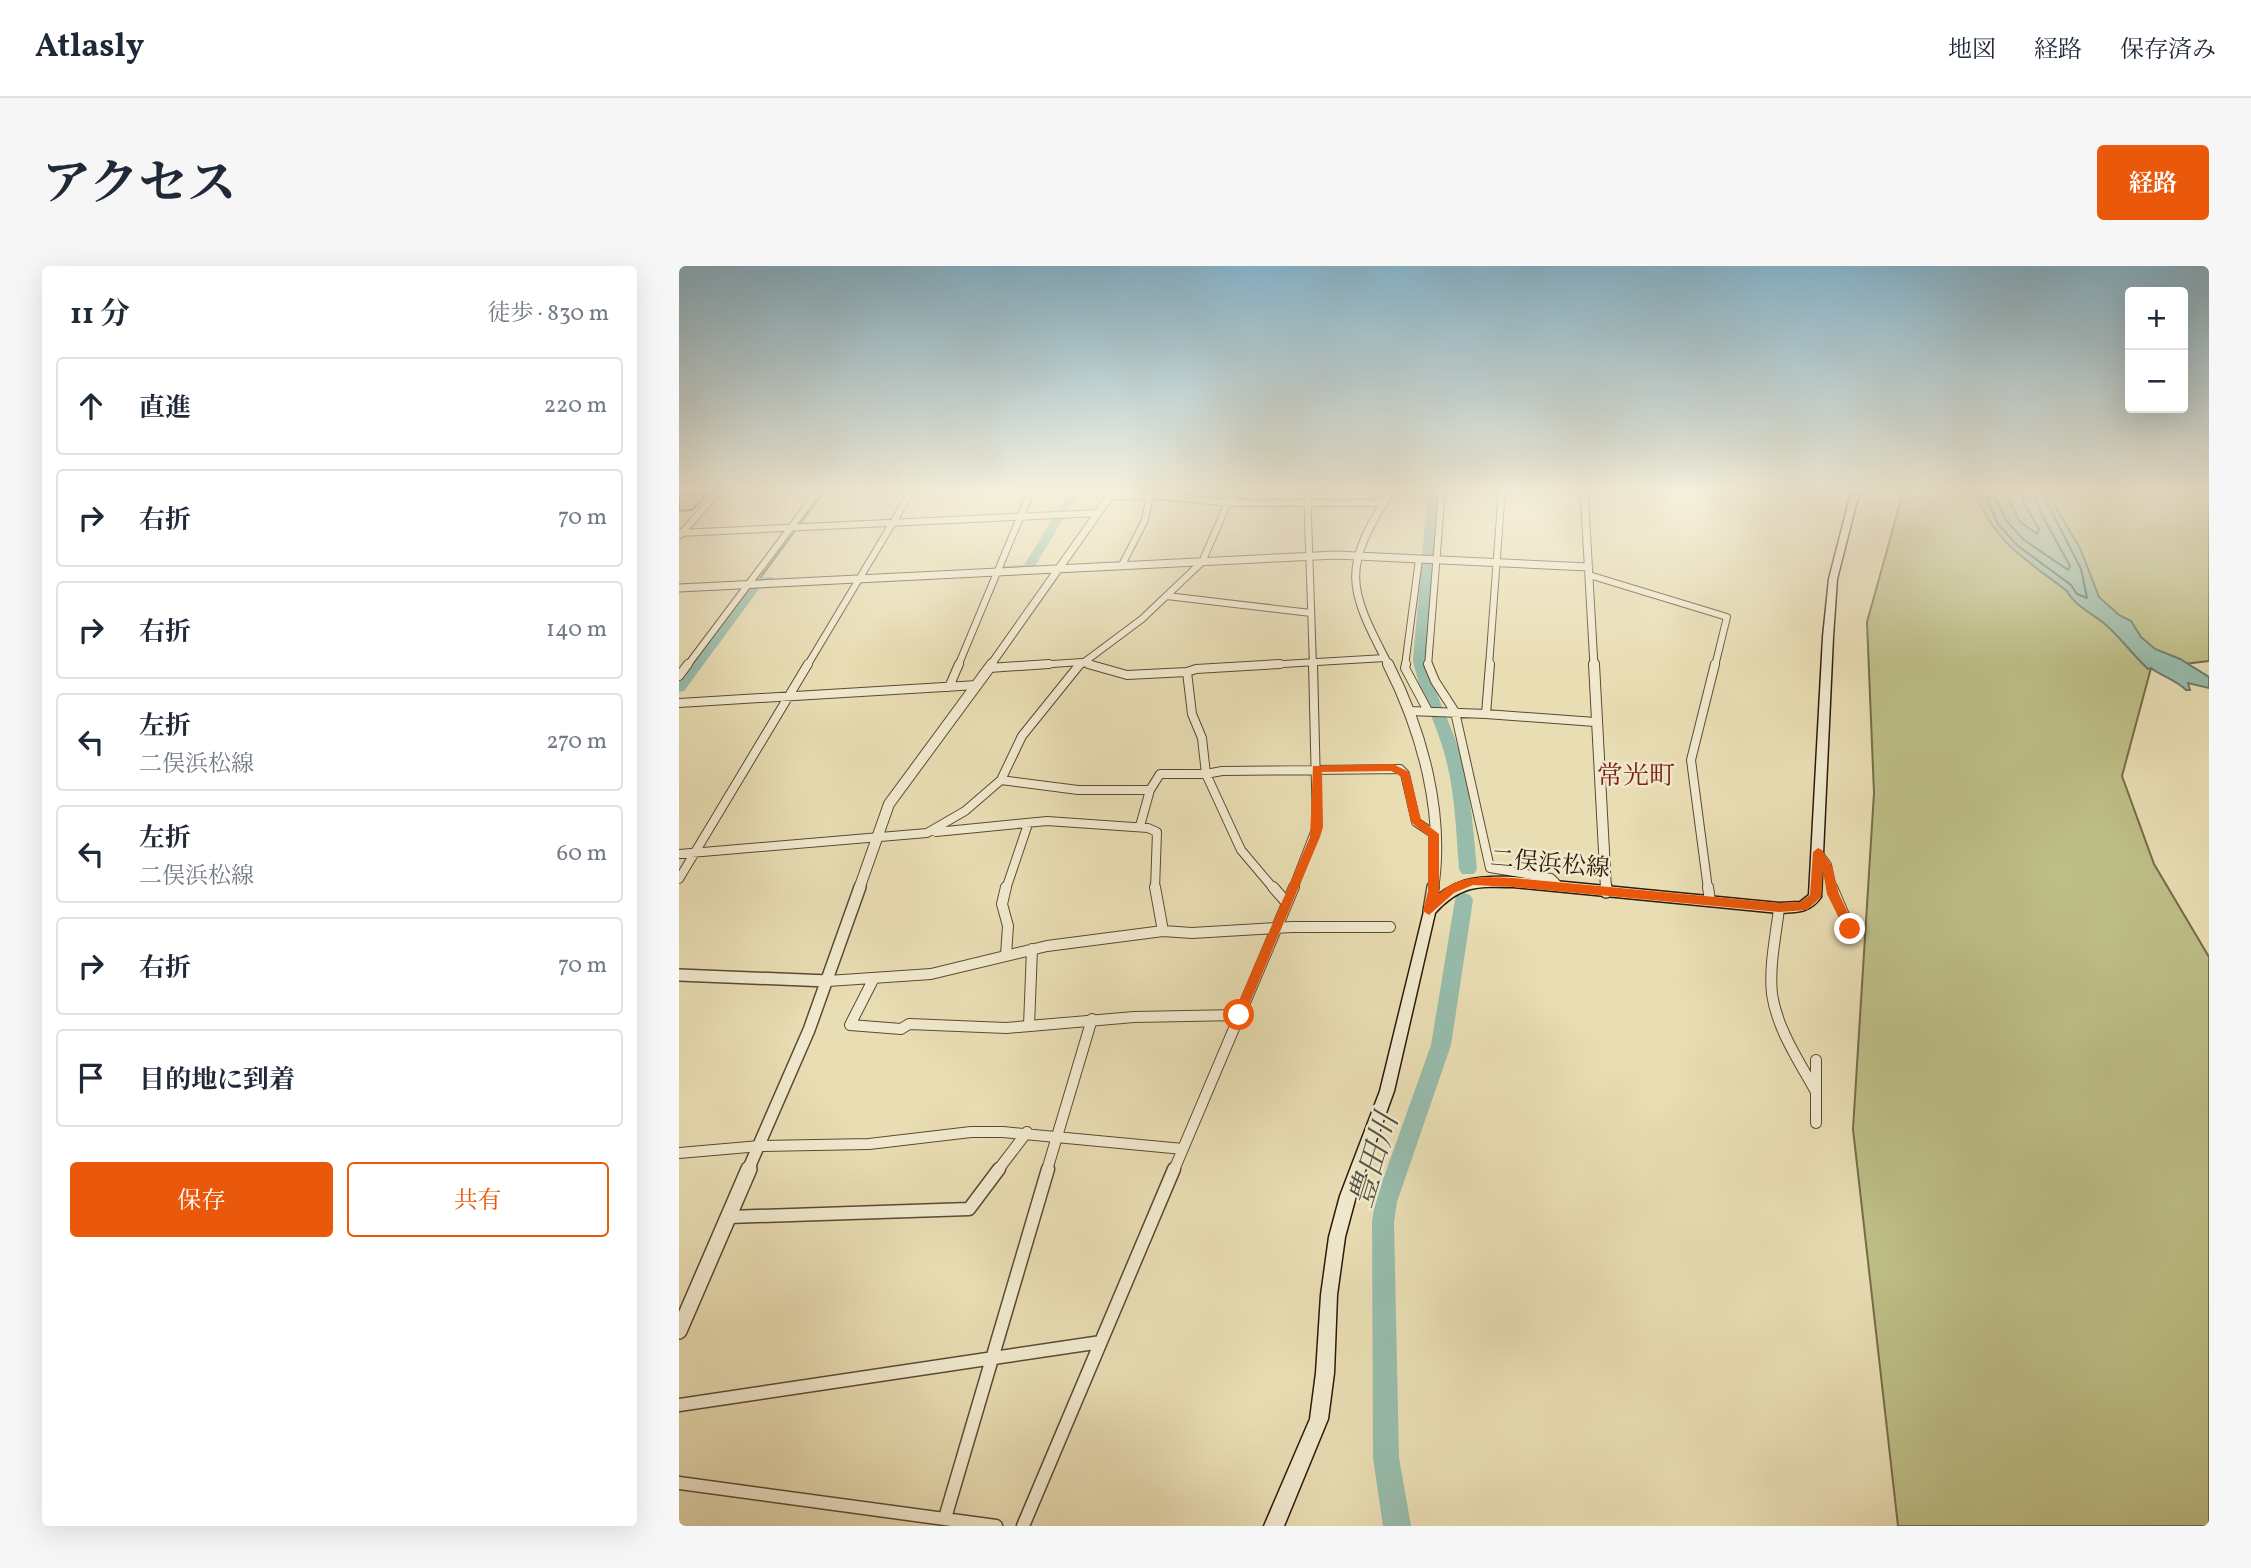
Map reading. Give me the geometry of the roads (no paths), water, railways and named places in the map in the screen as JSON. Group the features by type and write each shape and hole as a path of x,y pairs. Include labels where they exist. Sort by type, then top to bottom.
{"main road":[{"name":"二俣浜松線","path":"1429,911 1450,890 1473,881 1779,908 1803,906 1815,897 1828,636 1833,579 1841,548"},
{"path":"1274,1526 1319,1419 1325,1373 1329,1295 1338,1237 1348,1196 1387,1091 1429,911"}],"street":[{"path":"679,676 777,548"},
{"path":"679,879 879,548"},
{"path":"949,687 1008,548"},
{"path":"679,1331 828,981 875,838 889,804 1073,548"},
{"path":"1122,565 1131,548"},
{"path":"927,833 989,793 1001,780 1022,736 1082,662 1123,635 1167,596 1202,562 1208,548"},
{"path":"1023,1526 1318,827 1308,548"},
{"path":"1362,548 1354,575 1356,596 1410,711 1423,752 1434,834 1433,891 1429,911"},
{"path":"1436,548 1428,665 1452,712 1490,867 1551,878 1560,887"},
{"path":"1486,714 1498,548"},
{"path":"1588,548 1606,892"},
{"path":"679,588 1358,555 1497,562 1589,571 1727,617 1691,760 1710,901"},
{"path":"1421,559 1405,668 1430,711"},
{"path":"1167,596 1311,613"},
{"path":"989,668 1082,662 1126,675 1385,658"},
{"path":"1187,672 1192,714 1202,738 1206,774 1230,831 1241,850 1287,903"},
{"path":"679,703 977,685"},
{"path":"1410,711 1595,722"},
{"path":"1140,826 1150,790 1160,774 1399,769 1405,774 1416,822 1434,834"},
{"path":"1001,780 1078,790 1150,790"},
{"path":"679,854 1068,821 1140,826 1157,832 1154,884 1163,932"},
{"path":"1006,955 1008,926 1002,904 1003,895 1028,824"},
{"path":"1818,852 1827,866 1833,894 1850,929"},
{"path":"1779,908 1772,973 1774,1003 1788,1041 1816,1092"},
{"path":"679,975 828,981 874,978 953,970 1032,950 1163,932 1276,930 1292,927 1390,927"},
{"path":"1029,1026 1032,950"},
{"path":"874,978 850,1025 901,1029 909,1024 1006,1028 1092,1019 1239,1015"},
{"path":"944,1518 1092,1019"},
{"path":"1816,1059 1816,1123"},
{"path":"679,1153 759,1146 869,1144 971,1132 1027,1132 1182,1149"},
{"path":"729,1217 969,1209 1027,1132"},
{"path":"679,1405 1101,1342"},
{"path":"679,1483 996,1526"}],"water":[{"path":"2012,548 2080,548 2099,597 2119,615 2131,621 2141,637 2155,649 2180,659 2209,677 2209,688 2188,683 2190,690 2186,690 2151,668 2148,669 2106,625"}],"waterway":[{"path":"758,581 783,548"},
{"path":"1005,569 1028,568 1041,548"},
{"name":"豊田川","path":"1429,548 1420,660 1425,684 1456,766 1468,869"},
{"path":"679,688 758,581 772,581"},
{"name":"豊田川","path":"1397,1526 1386,1458 1383,1222 1386,1202 1441,1045 1464,900"}],"district":[{"name":"常光町","path":"1636,775"}]}
